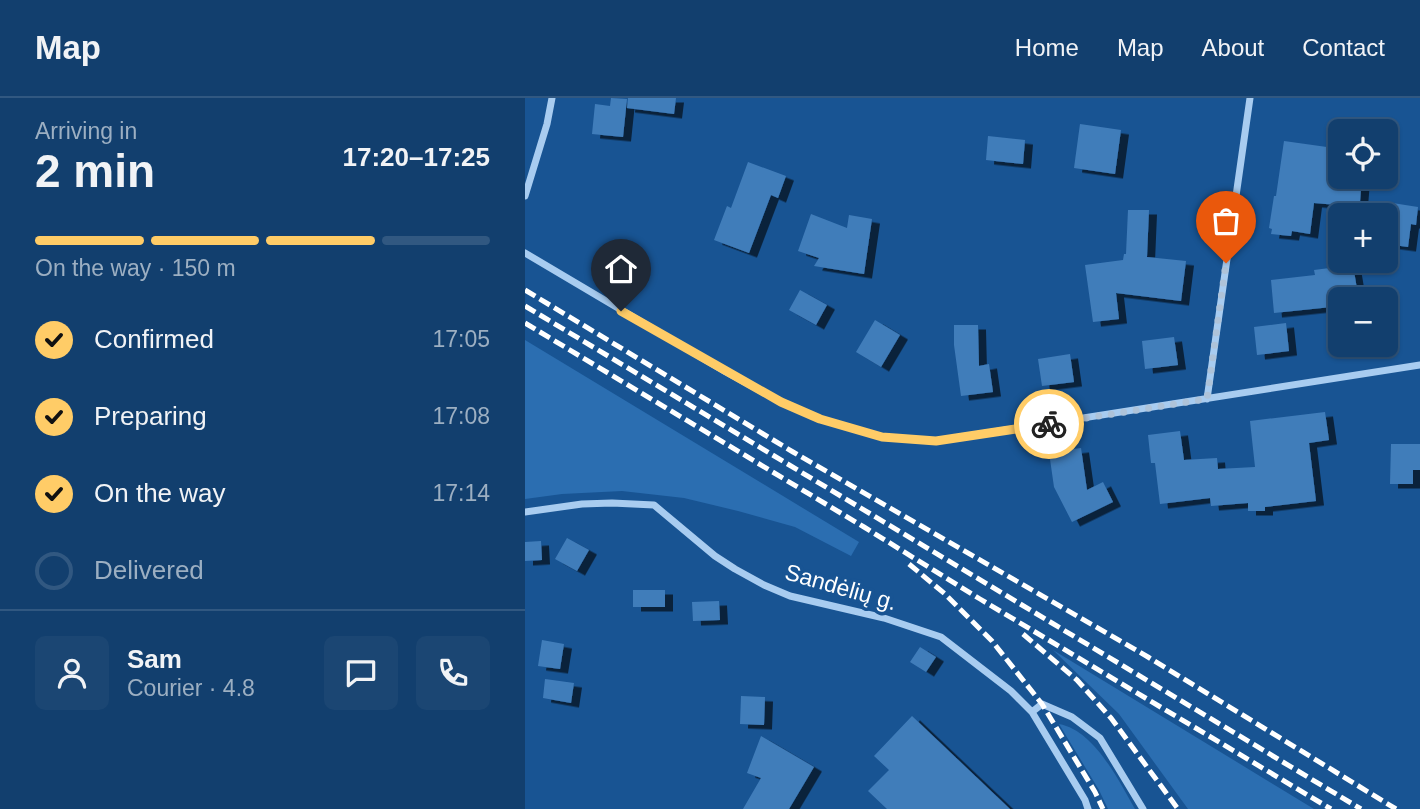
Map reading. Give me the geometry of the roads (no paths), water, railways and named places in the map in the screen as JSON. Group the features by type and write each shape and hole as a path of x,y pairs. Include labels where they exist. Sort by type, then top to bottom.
{"street":[{"path":"525,196 552,98"},
{"path":"1207,399 1250,98"},
{"path":"525,253 781,402 820,419 882,437 936,441 1420,365"},
{"name":"Sandėlių g.","path":"525,512 582,504 654,505 715,556 790,596 884,618 941,637 1011,691 1032,712 1088,809"},
{"path":"1032,712 1042,705 1072,717 1100,738 1143,809"}],"railway":[{"path":"525,290 793,452 1148,657 1396,809"},
{"path":"525,306 1361,809"},
{"path":"525,323 1331,809"},
{"path":"909,564 945,594 992,641 1042,704 1103,809"},
{"path":"1023,634 1077,680 1111,718 1178,809"}]}
